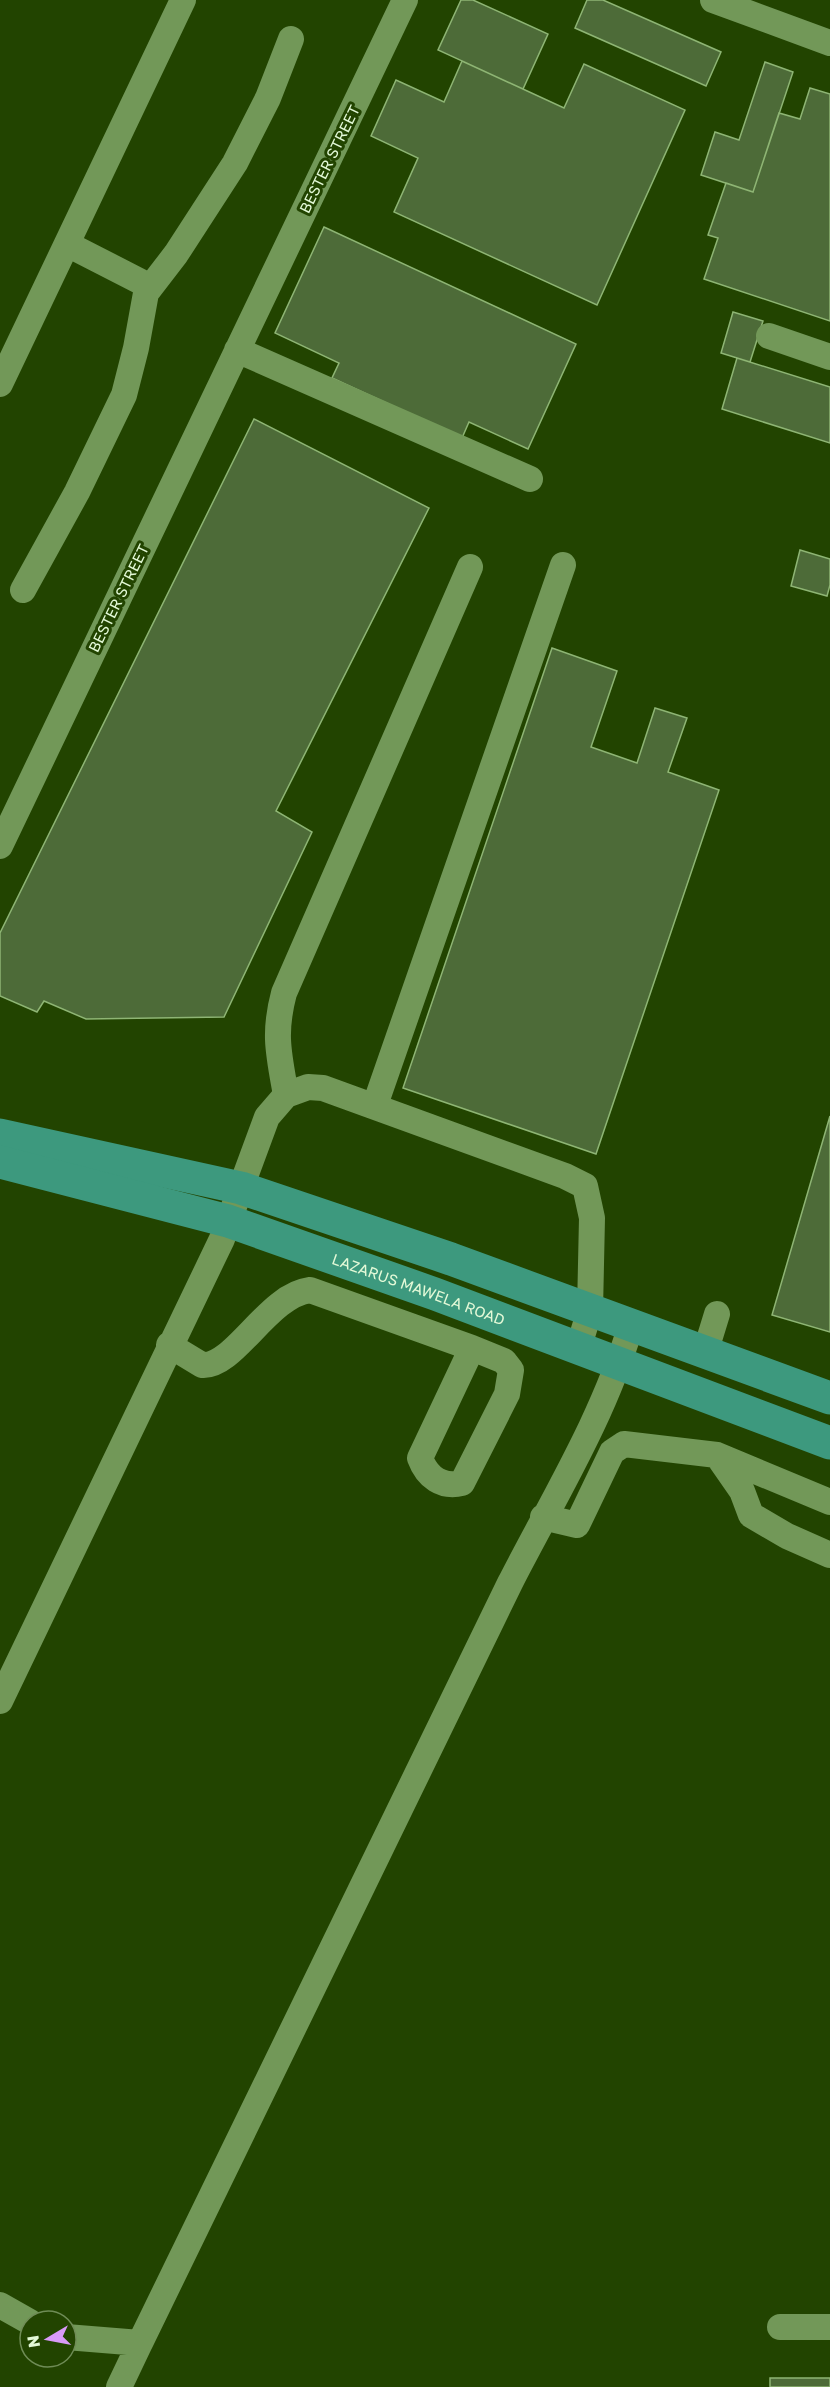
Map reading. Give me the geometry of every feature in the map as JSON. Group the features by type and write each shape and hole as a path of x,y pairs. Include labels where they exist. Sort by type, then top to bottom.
{"main road":[{"path":"0,1135 241,1188 590,1310 830,1398"},
{"name":"LAZARUS MAWELA ROAD","path":"0,1162 228,1221 435,1294 830,1443"}],"street":[{"path":"0,384 183,0"},
{"name":"BESTER STREET","path":"0,846 405,0"},
{"path":"713,0 830,42"},
{"path":"23,590 77,492 124,395 149,286 176,254 235,163 268,98 291,39"},
{"path":"67,244 149,286"},
{"path":"768,336 830,357"},
{"path":"237,350 530,479"},
{"path":"375,1105 563,565"},
{"path":"286,1095 276,1036 277,1017 284,993 470,567"},
{"path":"0,1701 228,1221 267,1117 286,1095 308,1087 324,1088 565,1176 585,1186 592,1218 590,1310 579,1349"},
{"path":"169,1345 202,1365 219,1362 289,1295 310,1290 472,1348 504,1361 511,1370 507,1394 462,1483 451,1486 435,1480 425,1471 420,1458 472,1348"},
{"path":"705,1353 717,1314"},
{"path":"119,2387 543,1517 573,1464 619,1364 630,1325"},
{"path":"543,1517 577,1525 612,1452 624,1444 717,1455 830,1502"},
{"path":"717,1455 741,1491 751,1515 786,1536 830,1555"},
{"path":"0,2305 18,2315"},
{"path":"780,2327 830,2327"},
{"path":"78,2338 140,2343"}],"building":[{"path":"461,0 473,0 548,34 523,89 438,50"},
{"path":"587,0 603,0 721,52 706,86 575,28"},
{"path":"462,61 564,108 584,64 685,110 597,305 394,212 418,158 371,136 396,80 444,102"},
{"path":"765,62 793,72 753,192 701,175 715,132 739,140"},
{"path":"810,88 830,94 830,321 704,279 718,238 708,235 726,183 753,192 779,113 800,119"},
{"path":"324,227 576,344 528,449 469,422 462,438 332,378 339,363 275,333"},
{"path":"733,312 763,321 750,362 721,353"},
{"path":"737,358 830,387 830,443 722,409"},
{"path":"254,419 429,508 276,811 312,832 224,1017 86,1019 44,1001 37,1012 0,996 0,933"},
{"path":"800,550 830,559 830,585 827,596 791,586"},
{"path":"552,648 617,671 591,747 637,763 655,708 687,718 668,772 719,790 596,1154 403,1088"},
{"path":"830,1116 830,1332 772,1315"},
{"path":"770,2378 830,2378 830,2387 770,2387"}]}
